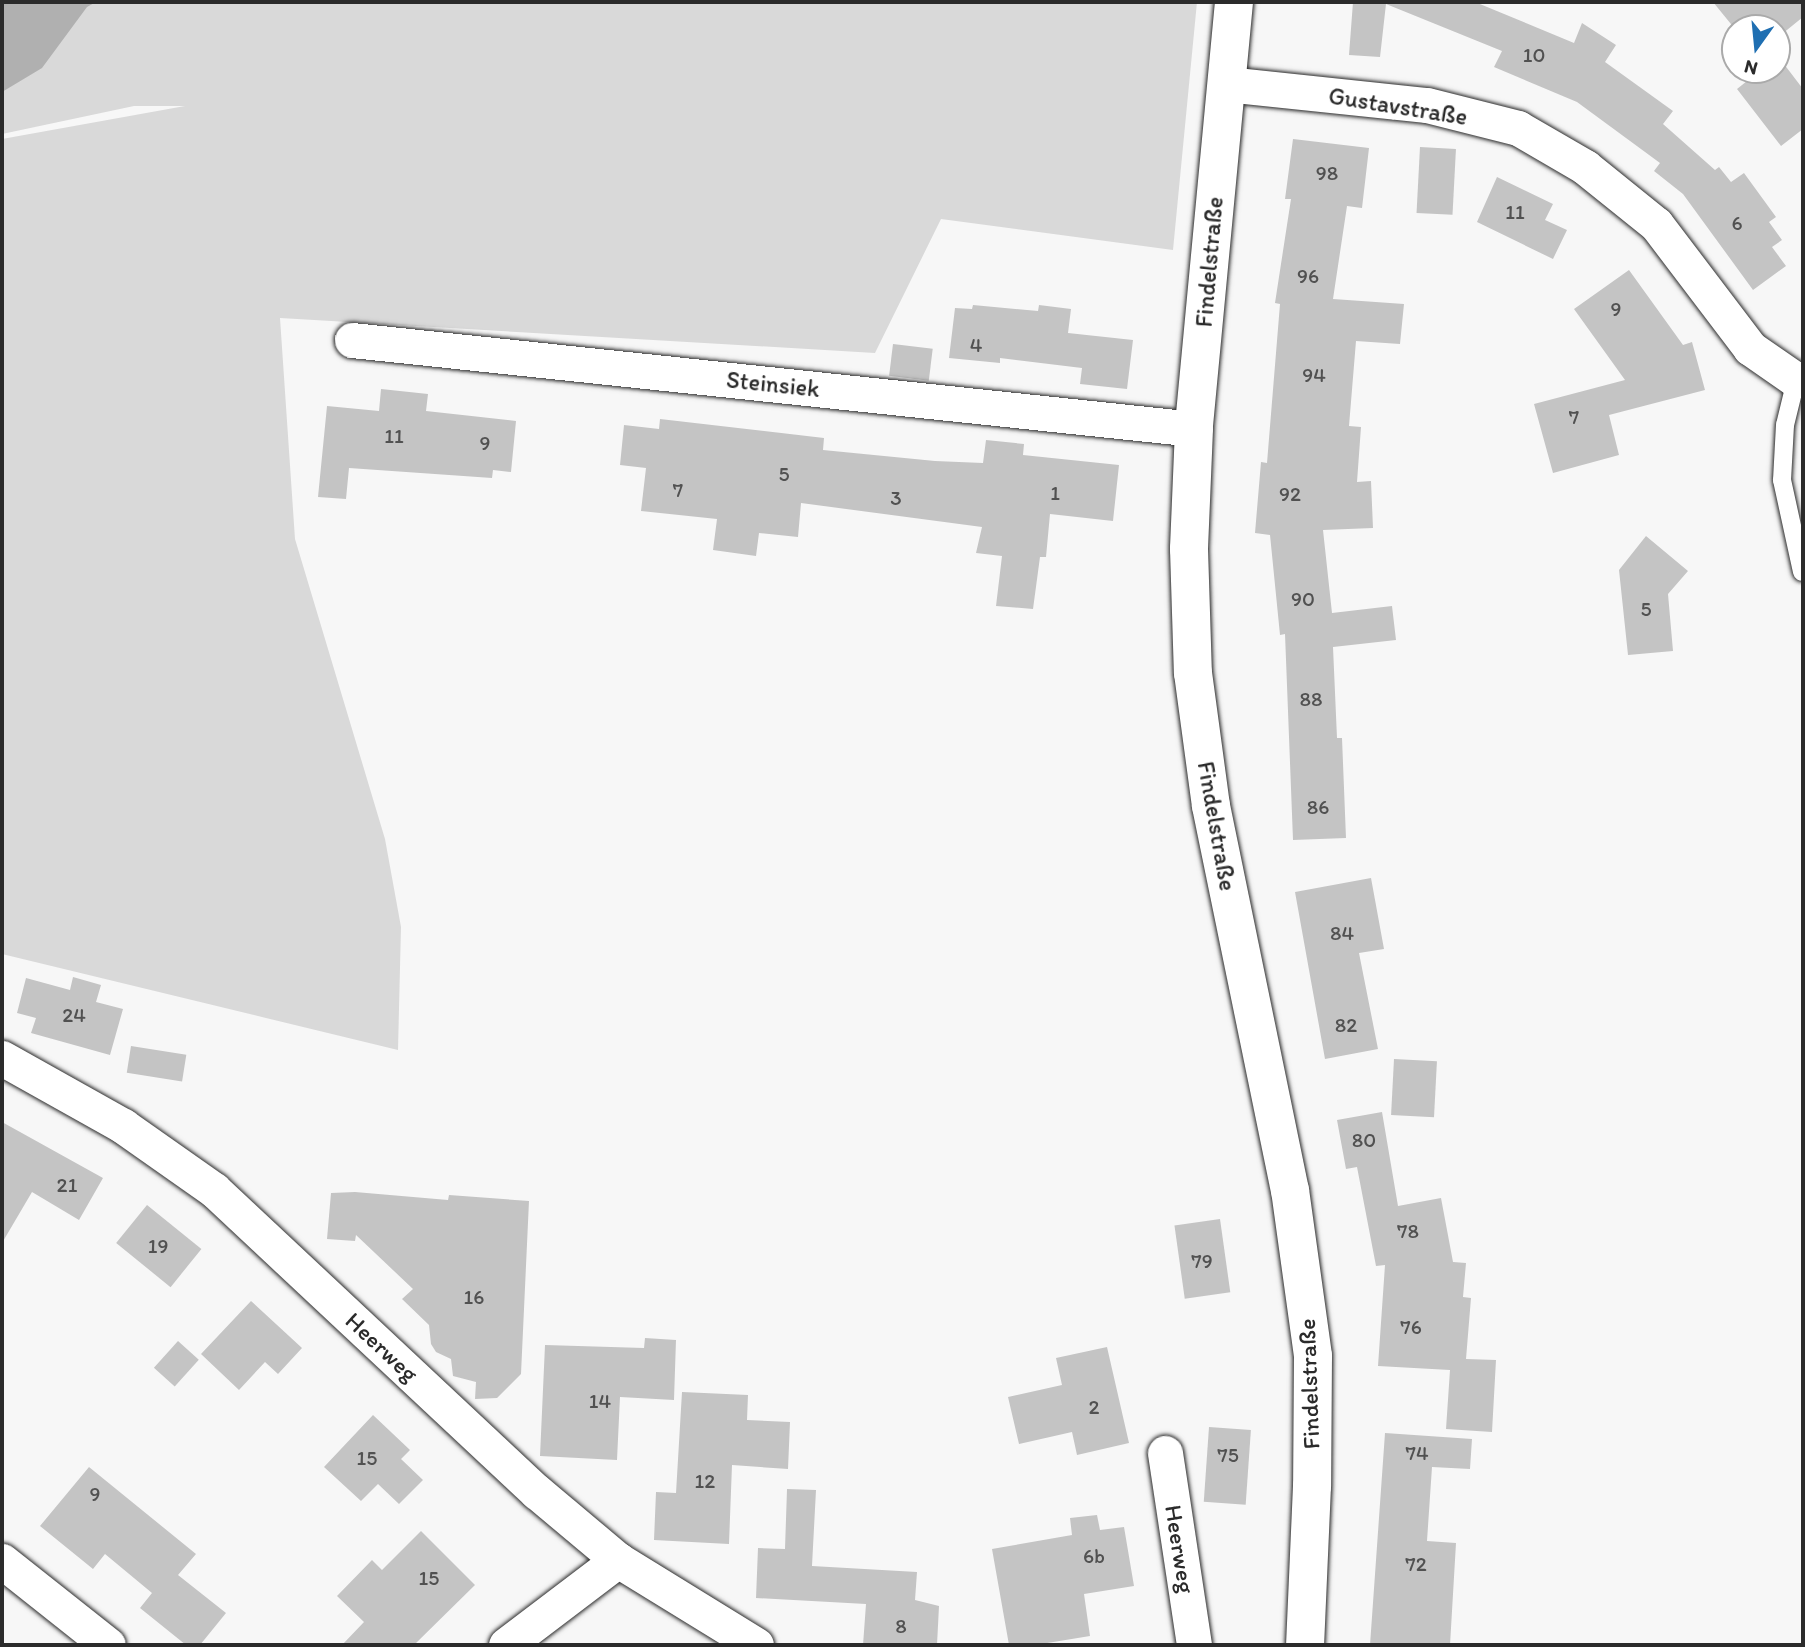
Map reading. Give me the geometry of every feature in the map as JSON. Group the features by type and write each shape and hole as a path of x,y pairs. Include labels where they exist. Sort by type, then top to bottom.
{"street":[{"name":"Findelstraße","path":"1234,2 1194,429 1189,549 1193,673 1211,806 1290,1190 1313,1356 1312,1486 1305,1645"},
{"name":"Gustavstraße","path":"1226,83 1427,105 1518,128 1585,167 1656,224 1750,348 1800,380"},
{"name":"Steinsiek","path":"352,340 1194,429"},
{"name":"Heerweg","path":"2,1058 123,1126 214,1190 537,1492 618,1560 756,1645"},
{"name":"Heerweg","path":"1165,1453 1194,1645"},
{"path":"506,1645 618,1560"},
{"path":"2,1561 108,1645"}],"lane":[{"path":"1800,380 1785,425 1782,480 1802,572"}],"shaded area":[{"path":"2,2 1197,2 1173,250 941,219 875,353 280,318 295,539 385,839 401,927 398,1050 2,954 2,139 185,106 134,106 2,134"},
{"path":"2,2 96,2 87,7 42,68 2,92"}],"building":[{"path":"1353,2 1475,2 1574,43 1582,23 1616,45 1605,62 1673,111 1663,124 1715,170 1719,167 1731,182 1744,173 1776,217 1769,222 1782,240 1772,247 1786,266 1753,290 1683,194 1654,171 1660,163 1577,102 1494,67 1502,51 1386,4 1380,57 1349,55"},
{"path":"1713,2 1803,2 1803,17 1791,27 1791,14 1723,14"},
{"path":"1791,73 1803,89 1803,129 1781,146 1737,89 1743,84 1791,84"},
{"path":"1293,139 1369,148 1362,208 1347,206 1333,299 1404,304 1400,344 1356,341 1349,426 1361,427 1357,482 1371,481 1373,528 1323,530 1332,613 1392,606 1396,640 1333,647 1337,738 1342,738 1346,838 1293,840 1285,634 1280,635 1270,535 1255,533 1261,462 1267,463 1280,304 1275,303 1291,199 1285,199"},
{"path":"1420,147 1456,149 1452,215 1417,213"},
{"path":"1497,177 1553,204 1545,220 1567,230 1553,259 1477,222"},
{"path":"1629,270 1683,345 1692,342 1705,390 1609,415 1619,455 1553,473 1534,404 1625,380 1574,309"},
{"path":"973,305 1038,311 1039,305 1071,309 1068,333 1133,340 1127,389 1080,384 1082,368 1000,358 1000,363 949,358 955,308 972,309"},
{"path":"893,344 933,349 929,381 889,376"},
{"path":"381,389 428,394 426,411 516,421 511,472 493,470 492,478 349,468 346,499 318,497 327,406 379,411"},
{"path":"660,419 824,438 823,450 983,463 986,440 1024,444 1023,455 1119,465 1113,521 1050,514 1046,557 1040,557 1033,609 996,606 1002,556 976,553 982,527 801,503 798,537 759,533 756,556 713,550 717,519 641,511 646,468 620,465 624,425 659,429"},
{"path":"1646,536 1688,571 1668,594 1673,651 1628,655 1619,570"},
{"path":"1371,878 1384,949 1359,953 1378,1049 1325,1059 1295,892"},
{"path":"73,977 101,985 96,1002 123,1009 110,1055 31,1033 36,1018 17,1013 26,978 70,990"},
{"path":"131,1046 186,1055 182,1081 127,1073"},
{"path":"1394,1059 1437,1061 1434,1117 1391,1115"},
{"path":"1382,1112 1398,1206 1441,1198 1453,1262 1466,1263 1463,1297 1471,1298 1466,1359 1496,1360 1492,1432 1446,1429 1450,1370 1378,1366 1385,1265 1376,1266 1357,1167 1346,1169 1337,1120"},
{"path":"2,1122 103,1178 79,1220 32,1192 2,1243"},
{"path":"355,1192 448,1200 449,1195 529,1201 521,1374 497,1398 475,1399 476,1382 453,1376 451,1359 436,1352 431,1344 429,1325 402,1299 413,1289 356,1235 355,1241 327,1239 331,1193"},
{"path":"147,1205 201,1249 171,1287 116,1243"},
{"path":"1220,1219 1230,1292 1185,1299 1174,1225"},
{"path":"251,1301 302,1348 278,1374 265,1362 239,1390 201,1354"},
{"path":"645,1338 676,1340 674,1400 620,1397 617,1460 540,1456 545,1345 644,1348"},
{"path":"178,1341 199,1360 175,1386 154,1368"},
{"path":"1107,1347 1129,1443 1077,1455 1072,1432 1019,1444 1008,1397 1062,1385 1056,1358"},
{"path":"682,1392 748,1395 747,1420 790,1422 788,1469 732,1465 729,1544 654,1540 656,1492 676,1493"},
{"path":"373,1415 410,1450 401,1459 423,1480 399,1504 378,1484 361,1501 324,1467"},
{"path":"1209,1427 1251,1430 1246,1505 1204,1502"},
{"path":"1385,1433 1472,1439 1470,1469 1432,1467 1427,1541 1456,1543 1450,1645 1370,1645"},
{"path":"89,1467 196,1554 178,1575 226,1613 200,1645 186,1645 140,1608 152,1593 105,1554 93,1569 40,1526"},
{"path":"787,1489 816,1490 812,1566 917,1572 915,1600 939,1606 937,1645 863,1645 866,1604 756,1598 758,1548 785,1549"},
{"path":"1097,1515 1100,1530 1124,1527 1134,1586 1084,1594 1090,1636 1035,1645 1009,1645 992,1549 1072,1535 1070,1518"},
{"path":"421,1531 475,1585 414,1645 342,1645 364,1622 337,1596 372,1560 382,1570"}]}
